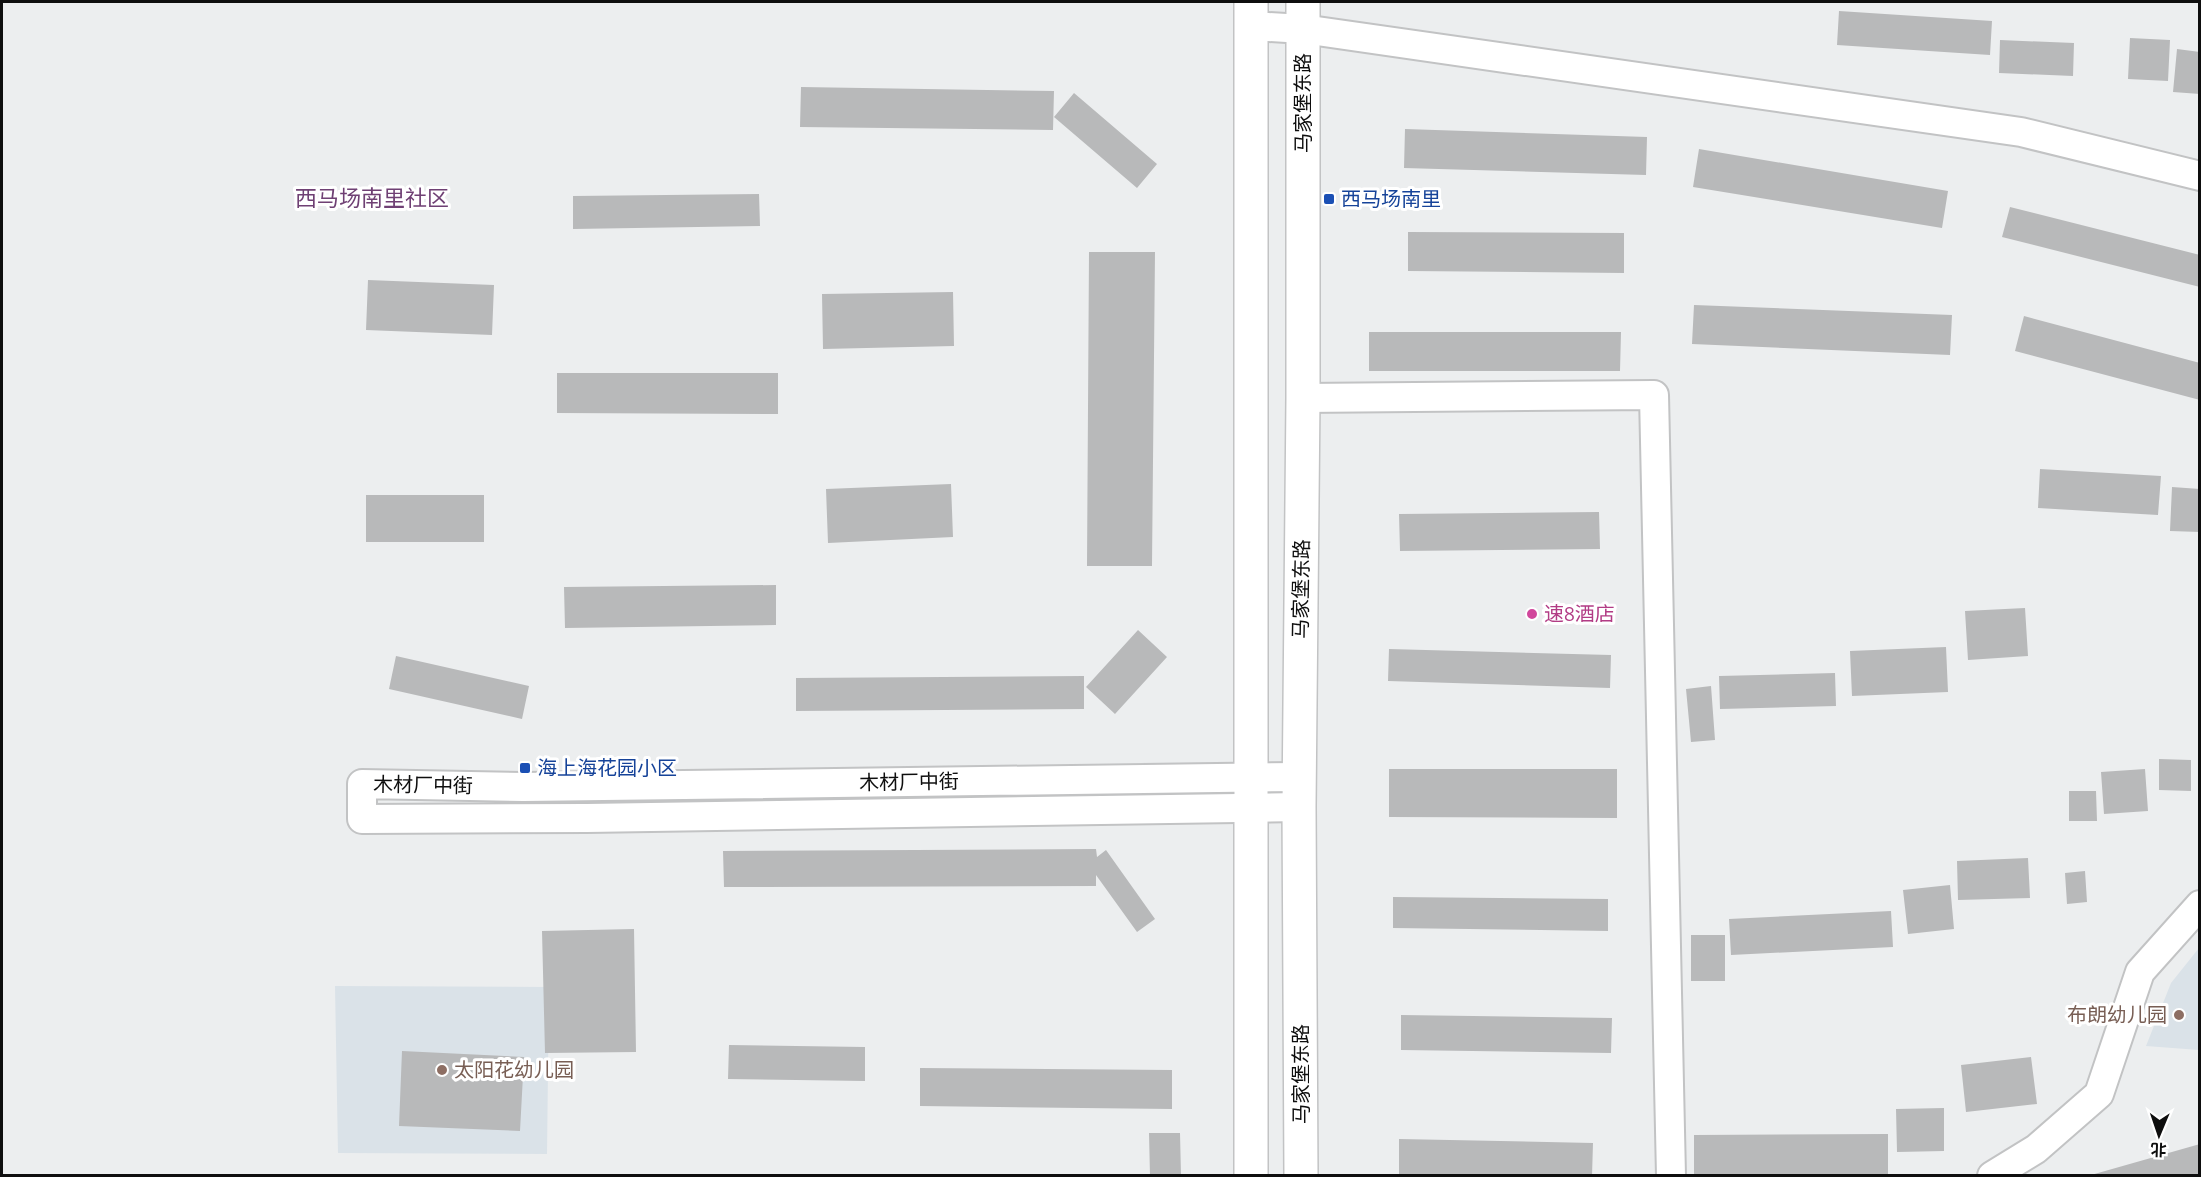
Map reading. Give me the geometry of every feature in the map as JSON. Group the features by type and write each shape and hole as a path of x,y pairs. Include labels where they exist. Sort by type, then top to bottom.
{"main road":[{"path":"1251,14 1251,1176"},
{"name":"马家堡东路","path":"1301,1176 1299,792 1303,398 1303,15"}],"street":[{"path":"1251,14 1303,15 2021,132 2199,176"},
{"path":"1303,398 1654,395 1671,1176"},
{"name":"木材厂中街","path":"1251,793 362,784 362,819 587,818 1299,792"},
{"path":"1992,1176 2036,1149 2099,1094 2140,972 2199,905"}],"shaded area":[{"name":"布朗幼儿园","path":"2199,948 2199,1050 2146,1046 2171,983"},
{"name":"太阳花幼儿园","path":"335,986 549,987 547,1154 338,1153"}],"building":[{"path":"1839,11 1992,21 1990,55 1837,45"},
{"path":"2130,38 2170,40 2168,81 2128,79"},
{"path":"2000,40 2074,43 2073,76 1999,73"},
{"path":"2177,49 2200,52 2200,94 2173,92"},
{"path":"801,87 1054,91 1053,130 800,127"},
{"path":"1074,93 1157,164 1137,188 1054,117"},
{"path":"1405,129 1647,137 1646,175 1404,168"},
{"path":"1699,149 1948,191 1942,228 1693,187"},
{"path":"759,194 760,226 573,229 573,196"},
{"path":"2010,207 2200,255 2200,287 2002,237"},
{"path":"1408,232 1624,233 1624,273 1408,271"},
{"path":"1089,252 1155,252 1152,566 1087,566"},
{"path":"368,280 494,285 492,335 366,330"},
{"path":"953,292 954,346 823,349 822,294"},
{"path":"1694,305 1952,315 1950,355 1692,344"},
{"path":"2024,316 2200,363 2200,400 2015,351"},
{"path":"1369,332 1621,332 1620,371 1369,371"},
{"path":"557,373 778,373 778,414 557,413"},
{"path":"2040,469 2161,476 2158,515 2038,508"},
{"path":"951,484 953,537 828,543 826,489"},
{"path":"2172,487 2200,489 2200,532 2170,531"},
{"path":"366,495 484,495 484,542 366,542"},
{"path":"1599,512 1600,549 1400,551 1399,514"},
{"path":"776,585 776,625 565,628 564,587"},
{"path":"2025,608 2028,656 1968,660 1965,611"},
{"path":"1138,630 1167,657 1115,714 1086,687"},
{"path":"1946,647 1948,692 1852,696 1850,651"},
{"path":"1389,649 1611,655 1610,688 1388,681"},
{"path":"396,656 529,686 522,719 389,689"},
{"path":"1835,673 1836,706 1720,709 1719,676"},
{"path":"1084,676 1084,709 796,711 796,678"},
{"path":"1711,686 1715,740 1691,742 1686,689"},
{"path":"2159,759 2191,760 2191,791 2159,790"},
{"path":"1389,769 1617,769 1617,818 1389,817"},
{"path":"2145,769 2148,811 2104,814 2101,772"},
{"path":"2069,791 2096,791 2097,821 2069,821"},
{"path":"1096,849 1097,857 1106,850 1155,919 1137,932 1096,875 1096,886 724,887 723,851"},
{"path":"2028,858 2030,898 1958,900 1957,861"},
{"path":"2085,871 2087,902 2067,904 2065,873"},
{"path":"1950,885 1954,929 1908,934 1903,890"},
{"path":"1393,897 1608,899 1608,931 1393,928"},
{"path":"1891,911 1893,947 1731,955 1729,919"},
{"path":"634,929 636,1052 545,1053 542,931"},
{"path":"1691,935 1725,935 1725,981 1691,981"},
{"path":"1401,1015 1612,1018 1611,1053 1401,1050"},
{"path":"729,1045 865,1047 865,1081 728,1079"},
{"path":"402,1051 524,1057 520,1131 399,1126"},
{"path":"2031,1057 2037,1104 1966,1112 1961,1065"},
{"path":"920,1068 1172,1070 1172,1109 920,1106"},
{"path":"1944,1108 1944,1151 1897,1152 1896,1109"},
{"path":"1149,1133 1180,1133 1181,1176 1150,1176"},
{"path":"1888,1134 1888,1176 1694,1176 1694,1135"},
{"path":"1399,1139 1593,1143 1592,1176 1399,1175"},
{"path":"2200,1144 2200,1176 2091,1176 2091,1175"}],"place":[{"name":"西马场南里","path":"1329,199"},
{"name":"速8酒店","path":"1532,614"},
{"name":"海上海花园小区","path":"525,768"},
{"name":"布朗幼儿园","path":"2179,1015"},
{"name":"太阳花幼儿园","path":"442,1070"}],"district":[{"name":"西马场南里社区","path":"372,198"}]}
